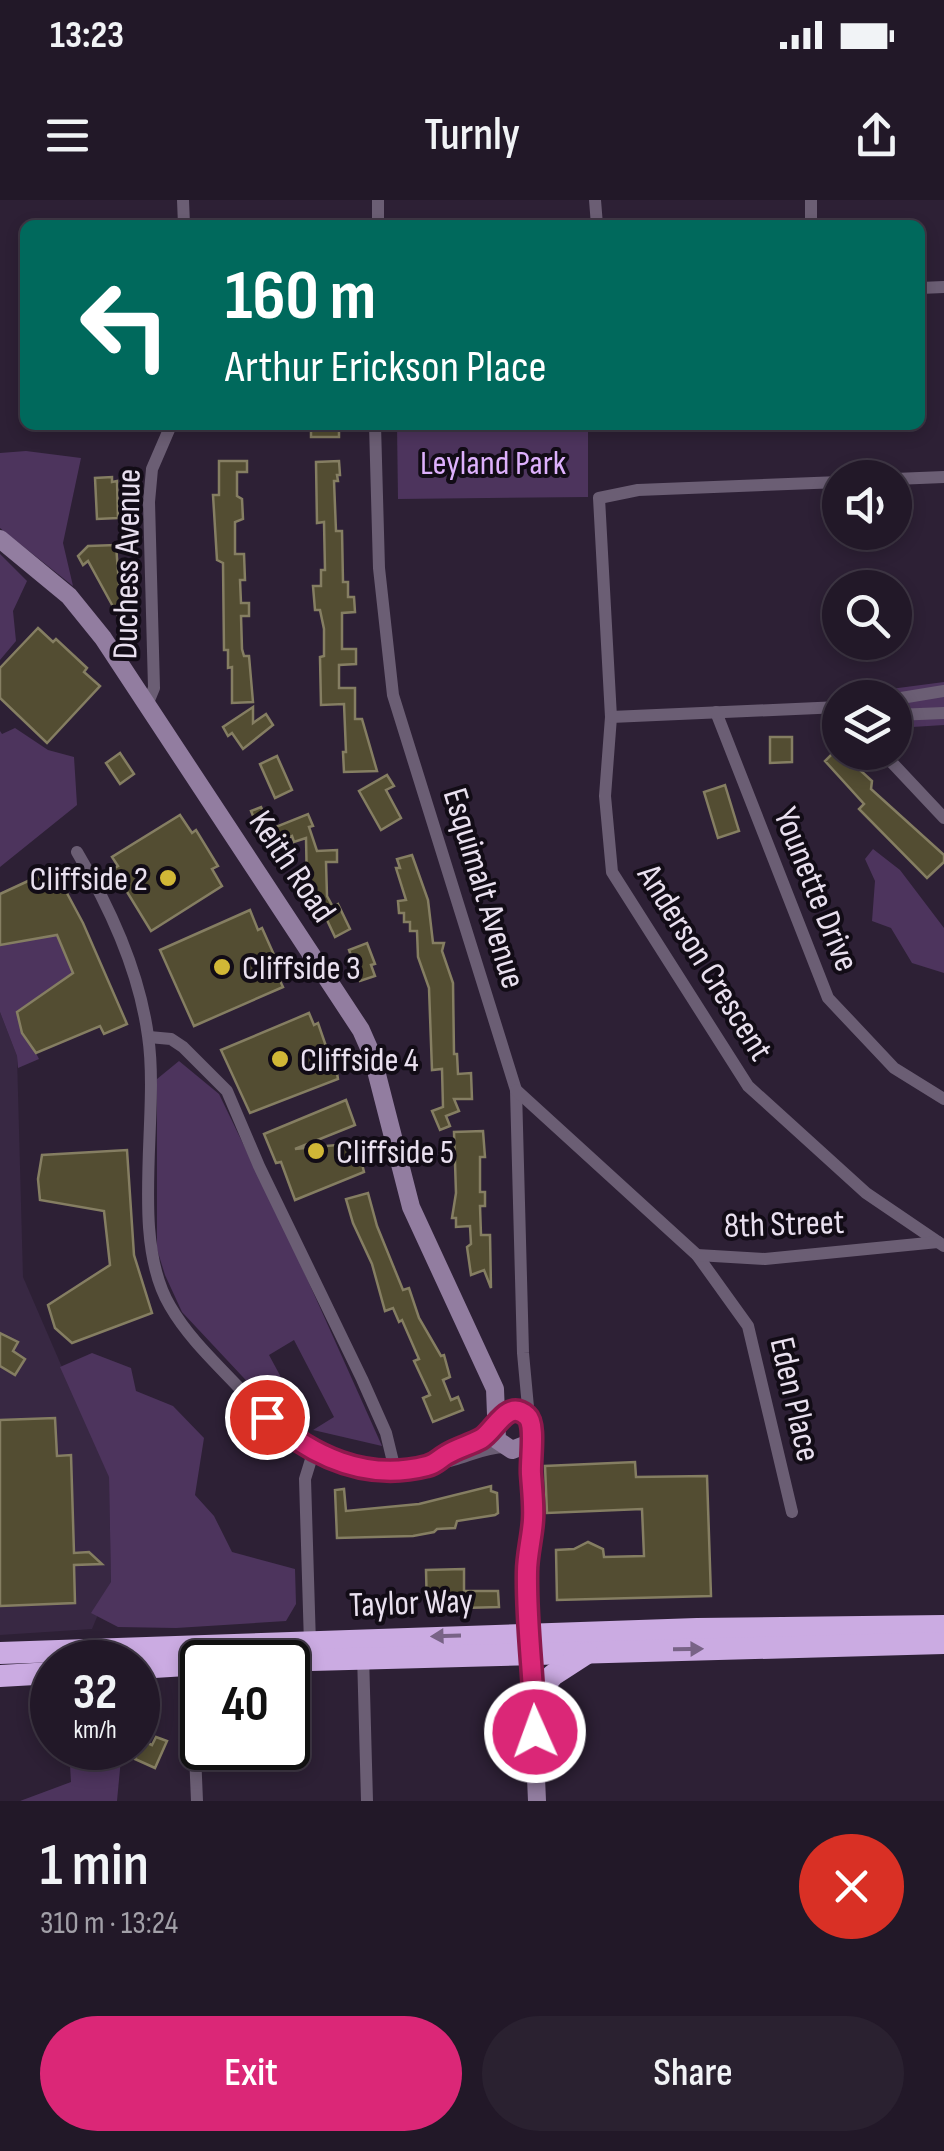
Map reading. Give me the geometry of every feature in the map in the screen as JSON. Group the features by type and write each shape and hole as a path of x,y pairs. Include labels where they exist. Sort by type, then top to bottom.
{"highway":[{"name":"Taylor Way","path":"310,1650 944,1626"},
{"name":"Taylor Way","path":"530,1643 590,1652 944,1642"},
{"path":"534,1697 553,1675 590,1652"},
{"name":"Taylor Way","path":"0,1653 180,1658"},
{"path":"0,1676 30,1674"}],"street":[{"name":"Duchess Avenue","path":"147,705 154,688 152,468 169,430"},
{"name":"Esquimalt Avenue","path":"375,430 379,568 393,695 516,1090 524,1370 520,1414"},
{"path":"912,478 944,477"},
{"name":"Anderson Crescent","path":"822,483 638,490 598,498 612,717 605,796 612,872 748,1086 866,1193 941,1244"},
{"name":"Keith Road","path":"0,539 69,596 103,638 361,1030 372,1055 412,1207 496,1389 520,1414"},
{"path":"912,696 944,691"},
{"path":"612,717 822,709"},
{"name":"Younette Drive","path":"716,712 828,998 894,1068 944,1099"},
{"path":"912,714 944,714"},
{"path":"900,770 942,813"},
{"path":"77,852 118,929 149,1037 151,1247 168,1303 200,1346 267,1417 314,1453 362,1467 394,1470 436,1463 516,1447 534,1430 520,1414 505,1414 478,1441 436,1463"},
{"path":"149,1037 171,1039 184,1046 227,1091 386,1433 394,1470"},
{"name":"8th Street","path":"516,1090 697,1255 765,1259 941,1244"},
{"name":"Eden Place","path":"697,1255 748,1326 792,1512"},
{"name":"Keith Road","path":"496,1389 496,1425"},
{"path":"496,1425 498,1440 516,1447"},
{"path":"516,1447 524,1522 530,1538 526,1568 537,1801"},
{"path":"310,1640 305,1479 314,1453"},
{"path":"362,1648 367,1801"},
{"path":"197,1770 197,1801"}],"shaded area":[{"path":"0,1012 17,1056 23,1277 109,1476 111,1583 92,1629 0,1635"}],"green space":[{"name":"Leyland Park","path":"397,430 588,430 588,497 398,499"},
{"path":"26,451 81,458 63,543 73,586 0,528 0,453"},
{"path":"0,554 27,581 13,611 16,641 0,660"},
{"path":"944,682 944,725 912,727 912,686"},
{"path":"15,728 48,750 74,757 77,805 0,867 0,731 2,734"},
{"path":"873,849 900,870 944,928 944,973 912,963 891,928 872,921 875,881 865,859"},
{"path":"57,935 73,973 36,1053 39,1059 18,1068 0,1012 0,945"},
{"path":"179,1061 219,1094 382,1446 313,1430 334,1417 294,1340 269,1355 303,1418 299,1427 287,1424 182,1312 157,1249 157,1079"},
{"path":"92,1353 131,1368 136,1391 173,1406 204,1438 195,1495 214,1516 232,1552 295,1569 296,1604 286,1621 176,1628 118,1627 91,1613 111,1582 109,1477 60,1367"},
{"path":"70,1770 120,1770 117,1801 20,1801 71,1782"}],"building":[{"path":"311,430 339,430 339,437 311,437"},
{"path":"219,461 247,461 247,472 237,472 237,496 242,499 243,519 235,522 235,554 244,554 241,603 249,603 249,616 241,616 242,649 244,656 249,656 253,702 232,703 232,667 228,668 228,650 224,650 223,563 217,560 213,495 219,495"},
{"path":"339,461 340,475 334,481 336,531 342,531 343,582 348,582 348,597 354,597 355,612 342,613 342,649 356,649 356,664 339,665 339,688 355,688 355,719 362,719 377,771 344,772 344,704 321,705 324,629 320,610 315,610 313,586 321,586 321,570 325,570 324,522 317,523 316,462"},
{"path":"112,477 112,482 117,481 118,518 97,519 95,478"},
{"path":"116,545 122,623 88,561 83,565 78,556 88,546"},
{"path":"38,628 87,668 84,672 100,686 47,743 0,698 0,668"},
{"path":"253,707 253,723 266,714 273,725 243,749 223,727"},
{"path":"770,737 792,737 792,762 770,763"},
{"path":"120,753 134,774 120,784 106,763"},
{"path":"277,756 292,790 275,798 260,764"},
{"path":"833,770 860,770 872,781 871,789 944,855 944,862 927,878 859,809 864,804"},
{"path":"387,775 394,786 386,790 401,818 381,830 359,791"},
{"path":"725,785 739,831 718,838 704,792"},
{"path":"261,807 271,829 308,814 317,851 337,850 337,862 326,862 327,896 333,907 338,904 350,929 335,937 311,886 307,887 306,838 294,842 292,836 266,847 251,811"},
{"name":"Cliffside 2","path":"180,815 192,833 196,830 218,866 212,869 222,886 151,931 113,869 118,866 112,857"},
{"path":"412,855 428,900 433,943 444,943 442,951 453,983 458,1074 471,1073 472,1099 454,1099 459,1111 446,1116 450,1126 440,1130 432,1111 443,1107 442,1069 432,1070 429,988 418,957 417,931 410,931 410,922 404,922 404,913 399,913 398,901 406,900 397,859"},
{"path":"54,869 83,923 127,1024 104,1034 100,1026 36,1053 22,1033 17,1012 73,973 57,935 0,945 0,894"},
{"name":"Cliffside 3","path":"250,910 279,966 274,968 283,987 194,1026 160,950"},
{"path":"367,943 375,976 360,981 349,950"},
{"name":"Cliffside 4","path":"309,1013 314,1025 318,1023 328,1052 333,1050 338,1079 250,1113 221,1050"},
{"name":"Cliffside 5","path":"346,1100 355,1125 295,1149 357,1143 364,1172 295,1200 281,1162 276,1163 264,1134"},
{"path":"483,1131 485,1157 480,1157 480,1192 485,1192 485,1206 480,1206 481,1235 490,1235 491,1288 484,1270 471,1275 467,1247 471,1244 470,1226 456,1227 456,1218 452,1218 456,1193 454,1132"},
{"path":"127,1150 134,1255 152,1313 72,1343 55,1328 48,1305 110,1265 104,1211 40,1200 42,1155"},
{"path":"368,1193 403,1290 409,1288 419,1318 441,1356 444,1355 450,1377 443,1380 451,1400 458,1397 463,1410 433,1422 423,1398 430,1395 414,1361 419,1359 402,1320 399,1322 393,1308 385,1311 372,1264 346,1199"},
{"path":"0,1333 18,1342 13,1351 25,1359 15,1375 0,1366"},
{"path":"55,1418 57,1456 71,1455 74,1553 89,1552 102,1564 74,1565 75,1603 0,1606 0,1420"},
{"path":"635,1462 636,1477 707,1476 711,1596 557,1600 556,1550 574,1549 588,1542 603,1549 604,1557 644,1556 642,1509 547,1513 545,1466"},
{"path":"491,1486 491,1491 497,1493 495,1515 457,1521 455,1528 413,1536 337,1538 335,1490 344,1489 346,1511 419,1504"},
{"path":"464,1569 464,1591 498,1591 499,1607 427,1609 426,1570"},
{"path":"160,1738 167,1741 160,1757"}],"place":[{"name":"Cliffside 2","path":"168,878"},
{"name":"Cliffside 3","path":"222,967"},
{"name":"Cliffside 4","path":"280,1059"},
{"name":"Cliffside 5","path":"316,1151"}],"route":[{"path":"267,1417 314,1453 362,1467 394,1470 436,1463 491,1433 500,1418 510,1412 520,1412 529,1418 534,1430 530,1443 533,1522 526,1568 535,1732"}]}
